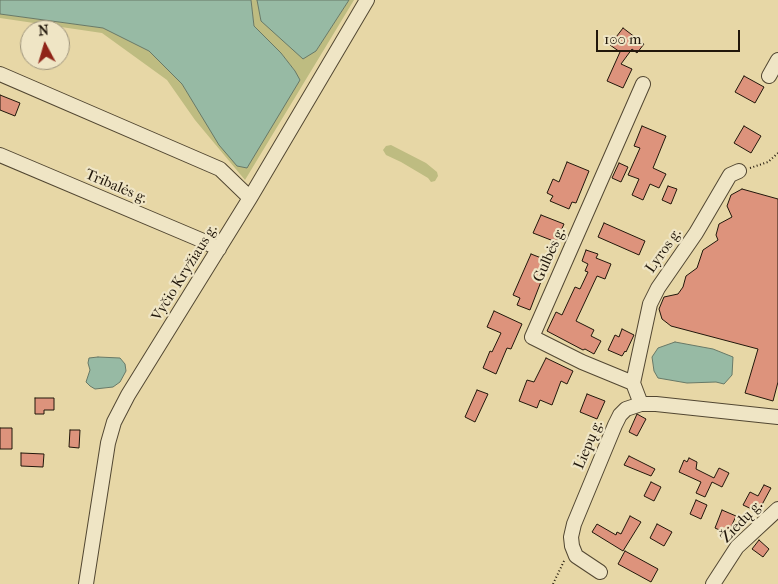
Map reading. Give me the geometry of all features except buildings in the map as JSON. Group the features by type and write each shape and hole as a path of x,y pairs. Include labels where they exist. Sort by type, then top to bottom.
{"street":[{"name":"Vyčio Kryžiaus g.","path":"86,584 108,443 114,422 128,395 250,198 367,0"},
{"path":"769,76 778,60"},
{"path":"0,74 220,169 250,198"},
{"name":"Gulbės g.","path":"632,383 582,362 532,336 643,84"},
{"name":"Tribalės g.","path":"0,155 219,249"},
{"name":"Lyros g.","path":"632,383 650,304 658,288 696,233 730,175 738,171"},
{"path":"632,383 640,404 656,404 778,417"},
{"name":"Liepų g.","path":"572,546 571,537 574,524 615,425 620,415 640,404"},
{"name":"Žiedų g.","path":"713,584 737,547 777,510"},
{"path":"572,546 576,556 600,572"}],"path":[{"path":"738,171 768,162 778,152"},
{"path":"553,584 572,546"}],"shaded area":[{"path":"0,0 251,0 254,26 281,53 300,80 247,168 237,166 219,145 182,84 149,51 103,28 70,24 70,20 44,20 0,14"},
{"path":"251,0 257,0 261,21 316,51 349,0 354,0 245,180 195,120 167,80 102,33 70,28 70,24 103,28 149,51 182,84 201,114 295,71 281,53 254,26"},
{"path":"257,0 349,0 316,51 303,59 261,21"},
{"path":"0,14 44,20 20,21 0,18"},
{"path":"391,145 426,163 437,172 438,176 435,181 431,182 428,178 386,155 383,150 386,146"},
{"path":"675,342 713,349 733,357 732,375 724,384 716,382 687,383 658,378 654,371 652,357 658,348"},
{"path":"89,358 120,358 125,364 126,371 120,382 113,387 95,389 86,382 90,370"}]}
